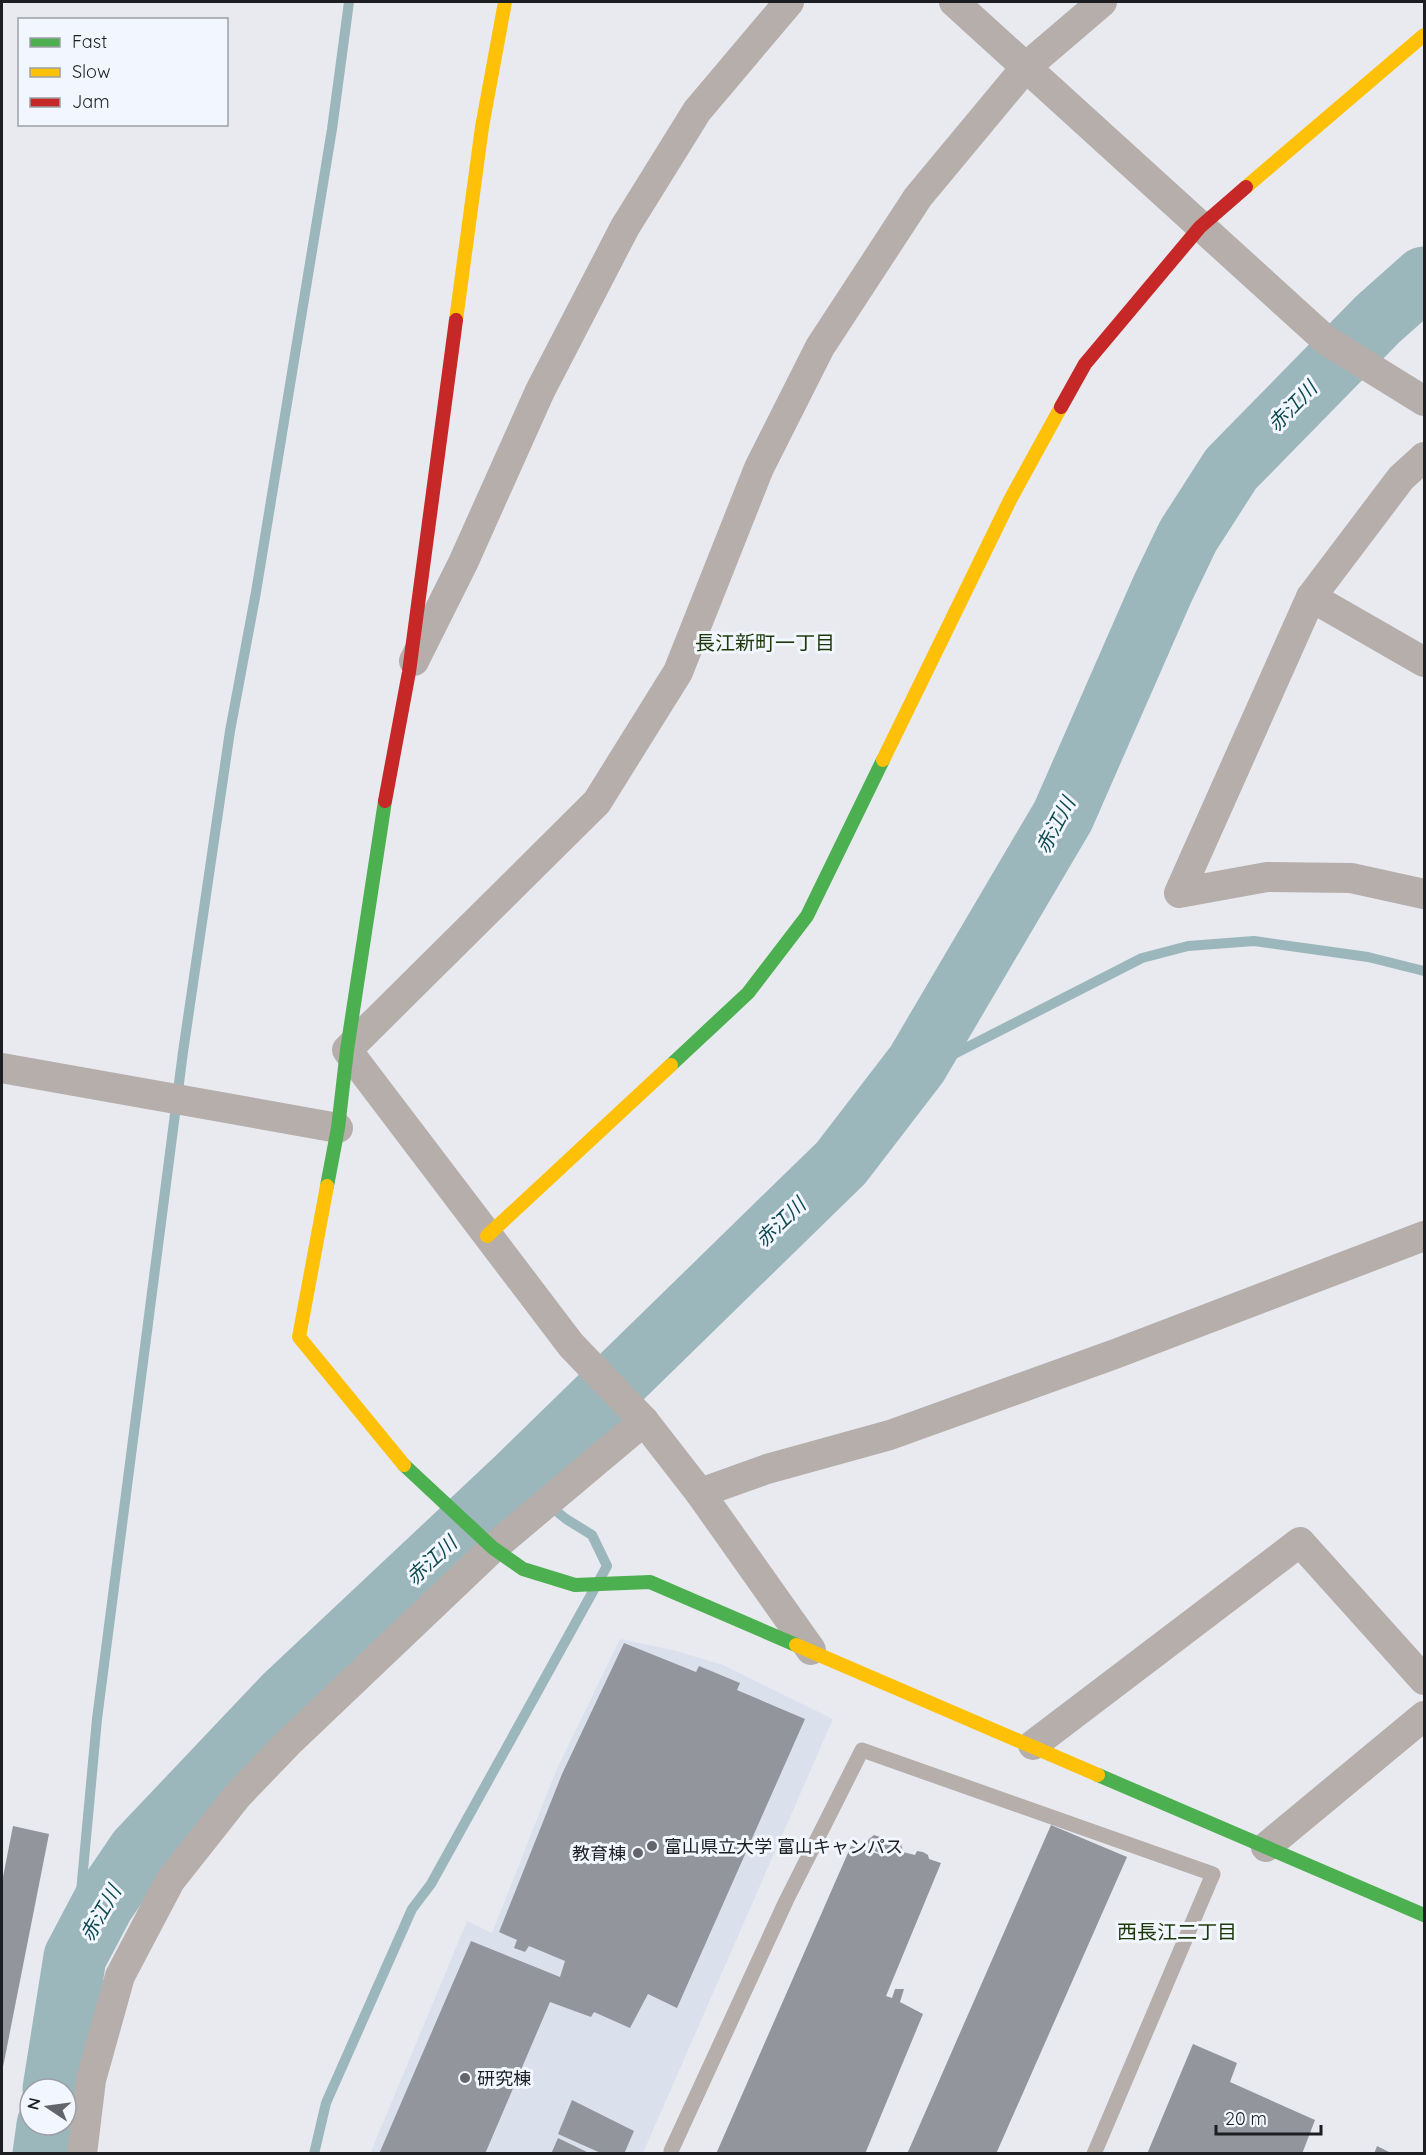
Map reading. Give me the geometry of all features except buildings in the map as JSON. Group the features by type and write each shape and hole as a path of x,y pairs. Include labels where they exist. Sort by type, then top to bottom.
{"street":[{"path":"505,2 482,127 409,672 392,756 347,1050 339,1128 298,1337 407,1469 493,1548 523,1569 575,1585 650,1582 1425,1915"},
{"path":"409,672 464,563 540,391 625,227 697,111 789,2"},
{"path":"954,2 1327,341 1425,401"},
{"path":"347,1050 597,802 678,672 759,468 820,347 918,197 1026,68 1102,2"},
{"path":"487,1236 748,993 807,916 1010,500 1085,364 1200,227 1425,35"},
{"path":"1425,458 1401,478 1311,597 1179,893 1267,877 1351,878 1425,894"},
{"path":"1311,597 1425,662"},
{"path":"347,1050 571,1345 644,1421 700,1493 811,1650"},
{"path":"2,1068 339,1128"},
{"path":"700,1493 766,1469 890,1436 1115,1354 1425,1236"},
{"path":"82,2154 91,2080 120,1976 170,1881 238,1795 287,1744 493,1548 644,1421"},
{"path":"1032,1745 1300,1542 1425,1680"},
{"path":"1266,1847 1425,1716"}],"lane":[{"path":"671,2151 786,1901 862,1749 1213,1874 1094,2154"}],"shaded area":[{"name":"富山県立大学 富山キャンパス","path":"620,1639 673,1650 723,1665 833,1719 643,2153 370,2154 467,1921 492,1933 556,1771"}],"waterway":[{"path":"75,1957 97,1719 183,1052 230,731 256,592 332,129 349,2"},
{"name":"赤江川","path":"56,2077 75,1957 103,1904 139,1851 285,1697 517,1479 841,1163 917,1064 1063,816 1188,536 1231,469 1378,319 1424,278"},
{"path":"917,1064 954,1054 1142,958 1188,946 1254,941 1368,957 1424,971"},
{"path":"314,2154 326,2103 412,1909 431,1884 607,1566 592,1535 566,1519 517,1479"},
{"name":"赤江川","path":"44,2154 46,2137"}],"traffic: fast":[{"path":"671,1065 748,993 807,916 883,760"},
{"path":"327,1186 338,1128 347,1050 385,801"},
{"path":"404,1465 493,1548 523,1569 575,1585 650,1582 796,1645"},
{"path":"1098,1775 1424,1915"}],"traffic: slow":[{"path":"456,320 482,127 505,2"},
{"path":"1246,187 1424,35"},
{"path":"883,760 1010,500 1061,407"},
{"path":"487,1236 671,1065"},
{"path":"327,1186 299,1337 404,1465"},
{"path":"796,1645 1098,1775"}],"traffic: jam":[{"path":"1061,407 1085,364 1200,227 1246,187"},
{"path":"385,801 409,672 456,320"}],"place":[{"name":"富山県立大学 富山キャンパス","path":"652,1846"},
{"name":"教育棟","path":"638,1853"},
{"name":"研究棟","path":"465,2078"}],"district":[{"name":"長江新町一丁目","path":"765,642"},
{"name":"西長江二丁目","path":"1177,1931"}]}
